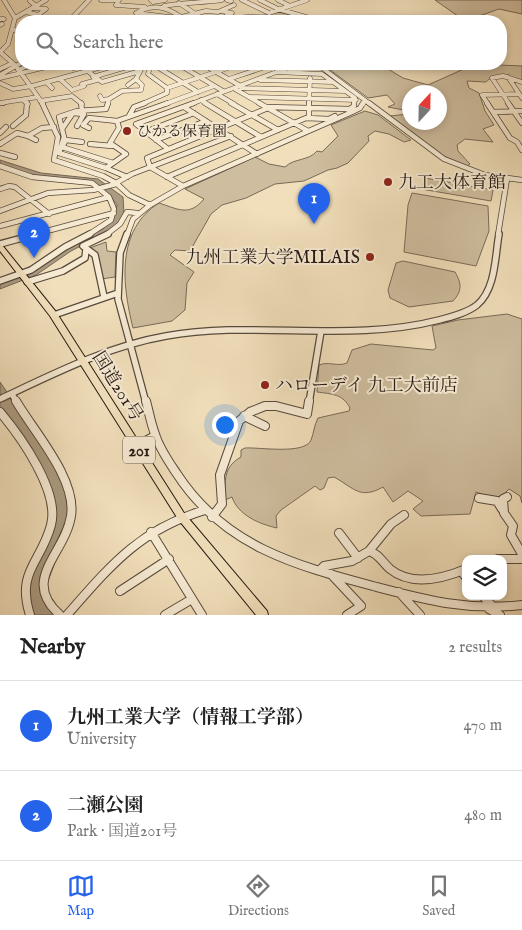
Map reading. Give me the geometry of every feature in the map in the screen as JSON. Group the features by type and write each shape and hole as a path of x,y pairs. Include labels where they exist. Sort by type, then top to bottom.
{"highway":[{"name":"国道201号","path":"0,245 54,316 181,516 258,613"}],"street":[{"path":"1,51 8,44 15,18 4,0"},
{"path":"20,15 46,0"},
{"path":"75,15 89,0"},
{"path":"101,0 119,0 116,5 152,7 189,1 208,11"},
{"path":"151,0 153,2 165,0"},
{"path":"197,4 220,0"},
{"path":"202,7 220,2 220,0"},
{"path":"179,3 196,15 208,11 217,12 234,5 227,0"},
{"path":"242,0 269,13 306,0"},
{"path":"260,0 279,9 300,15"},
{"path":"278,0 288,5"},
{"path":"294,0 298,2"},
{"path":"26,12 38,15 46,9 35,7 30,1"},
{"path":"150,15 136,13 144,9 166,7 178,15"},
{"path":"250,11 259,8"},
{"path":"153,9 161,15"},
{"path":"221,10 232,13 228,15"},
{"path":"0,45 1,51 15,67"},
{"path":"0,65 15,67"},
{"path":"0,69 15,67"},
{"path":"1,79 15,67"},
{"path":"1,79 15,67"},
{"path":"18,70 32,86 54,127 58,140 54,160 103,176 129,195 150,204"},
{"path":"1,79 14,89 92,70"},
{"path":"60,79 72,90 116,70"},
{"path":"151,70 148,74 167,88"},
{"path":"164,70 196,92 202,100 261,137"},
{"path":"189,70 224,91"},
{"path":"213,70 267,108 308,131"},
{"path":"167,88 222,70"},
{"path":"228,79 253,70"},
{"path":"238,88 281,70"},
{"path":"325,70 444,159 477,172 507,179 522,180"},
{"path":"87,72 102,82 140,71"},
{"path":"128,84 136,79 140,71"},
{"path":"276,72 322,74 356,100"},
{"path":"308,118 310,73"},
{"path":"73,75 82,84"},
{"path":"508,77 522,98"},
{"path":"522,82 508,77 492,78 522,123"},
{"path":"100,96 102,100 109,100 124,91 141,90 142,85 136,79"},
{"path":"256,79 333,82"},
{"path":"46,82 52,88"},
{"path":"88,128 83,125 89,118 117,121 214,86"},
{"path":"129,116 134,107 167,93 167,88"},
{"path":"168,148 136,124 224,91 238,88 345,90"},
{"path":"217,94 278,130"},
{"path":"519,94 482,95 510,138 520,142 522,150"},
{"path":"0,104 21,100 72,96 82,103 82,110"},
{"path":"250,97 356,100"},
{"path":"0,99 9,102"},
{"path":"14,126 26,115 28,109 28,103 21,100"},
{"path":"109,100 106,109 82,110 60,116 58,119 64,137 60,154 106,168 127,177"},
{"path":"284,117 329,119 350,109 354,106 356,100"},
{"path":"365,100 358,109 183,186 150,204 133,219 120,253 118,293 155,436 165,454 205,510 239,537 259,549 330,573 436,602 490,608 522,605"},
{"path":"184,106 257,154"},
{"path":"183,186 149,166 147,158 267,108 350,109"},
{"path":"358,109 381,112"},
{"path":"493,112 522,111"},
{"path":"62,129 73,113 84,114 77,126"},
{"path":"145,132 194,113"},
{"path":"167,177 308,118"},
{"path":"156,140 206,120"},
{"path":"112,146 110,140 118,128 117,121"},
{"path":"0,133 6,127"},
{"path":"28,136 42,128 54,127"},
{"path":"0,144 17,133 36,140"},
{"path":"0,211 52,192 100,189 110,186 127,177 231,136"},
{"path":"62,147 66,140 82,142"},
{"path":"90,144 112,146 126,154 106,168"},
{"path":"62,147 113,163"},
{"path":"0,153 15,157"},
{"path":"0,166 32,178 89,182 109,197 114,205 111,220 102,228 65,247 24,277"},
{"path":"0,399 83,362 130,344 165,336 207,332 381,330 418,325 454,316 480,304 488,294 492,281 507,179"},
{"path":"0,184 15,187 49,214"},
{"path":"0,189 6,186"},
{"path":"0,226 109,197"},
{"path":"0,245 114,212"},
{"path":"0,281 63,271 85,258 86,249 83,246 116,228 127,212 138,213"},
{"path":"86,249 95,255 104,297"},
{"path":"54,316 118,293"},
{"path":"212,517 222,504 220,475 223,462 234,430 244,416 257,408 270,405 307,414 322,331"},
{"path":"11,394 66,481 71,499 71,516 67,530 46,570 43,585 46,602 60,615"},
{"path":"0,412 44,482 50,495 53,511 45,540 30,566 25,583 25,602 30,615"},
{"path":"244,416 265,426"},
{"path":"136,446 155,436"},
{"path":"504,513 503,499 507,497"},
{"path":"479,498 497,501 513,526 511,535 522,554"},
{"path":"67,615 123,552 151,532 181,516 205,510"},
{"path":"320,570 324,566 345,564 369,551 385,530 404,515"},
{"path":"151,532 202,615"},
{"path":"339,533 358,558"},
{"path":"369,551 378,554 396,574 407,578 425,580 443,578 462,573"},
{"path":"120,591 169,559"},
{"path":"507,559 522,559"},
{"path":"330,573 361,606 347,615"},
{"path":"399,592 420,615"},
{"path":"165,615 192,599"},
{"path":"485,600 490,608 500,615"}],"shaded area":[{"path":"435,0 522,0 522,14 499,9 482,15 456,15"},
{"path":"279,12 290,15 267,15"},
{"path":"507,65 522,66 522,80 498,76 486,82 467,81 469,88 479,93 485,111 494,125 483,129 493,142 465,139 457,145 458,151 470,164 467,166 437,153 408,130 447,130 447,85 428,85 462,70 507,70"},
{"path":"330,70 390,70 403,78 428,85 402,85 402,110 388,107 395,104 387,95 368,98"},
{"path":"365,111 378,115 411,140 404,142 389,134 375,131 368,136 369,141 348,163 304,181 275,184 246,198 222,205 211,214 190,251 175,250 170,255 194,272 187,283 185,310 172,321 133,328 126,294 126,259 129,243 135,228 145,214 159,203 183,210 199,205 204,199 185,189 255,157 269,164 285,167 317,151 322,152 338,136 331,125"},
{"path":"402,115 402,125 390,116"},
{"path":"0,160 41,173 98,179 123,197 124,214 114,229 71,251 36,275 0,289 0,282 103,229 114,217 117,205 99,188 78,181 42,178 25,174 0,165"},
{"path":"425,178 493,190 491,201 421,189"},
{"path":"412,193 488,206 489,231 476,266 404,252 408,205"},
{"path":"106,242 107,251 116,252 115,277 101,279 95,253 87,249"},
{"path":"403,261 455,272 460,287 456,297 453,301 409,307 390,298 388,290 396,263"},
{"path":"507,314 522,319 522,503 520,496 509,489 498,500 476,492 470,514 421,516 413,509 423,501 408,491 393,502 383,487 375,491 357,491 334,477 328,478 324,488 320,490 315,486 281,510 276,516 277,528 263,524 244,514 232,497 225,500 226,475 231,465 241,457 241,450 245,448 291,449 307,445 311,440 318,418 349,411 350,408 347,403 340,397 317,392 319,365 347,363 352,350 371,344 433,350 436,348 432,326 458,320"},
{"path":"0,382 49,455 58,471 68,498 69,509 64,534 43,595 45,602 56,615 34,615 28,600 29,577 51,529 48,485 0,407"}],"place":[{"name":"ひかる保育園","path":"127,131"},
{"name":"九工大体育館","path":"388,182"},
{"name":"九州工業大学（情報工学部）","path":"314,224"},
{"name":"九州工業大学MILAIS","path":"370,257"},
{"name":"二瀬公園","path":"34,258"},
{"name":"ハローデイ 九工大前店","path":"265,385"}]}
